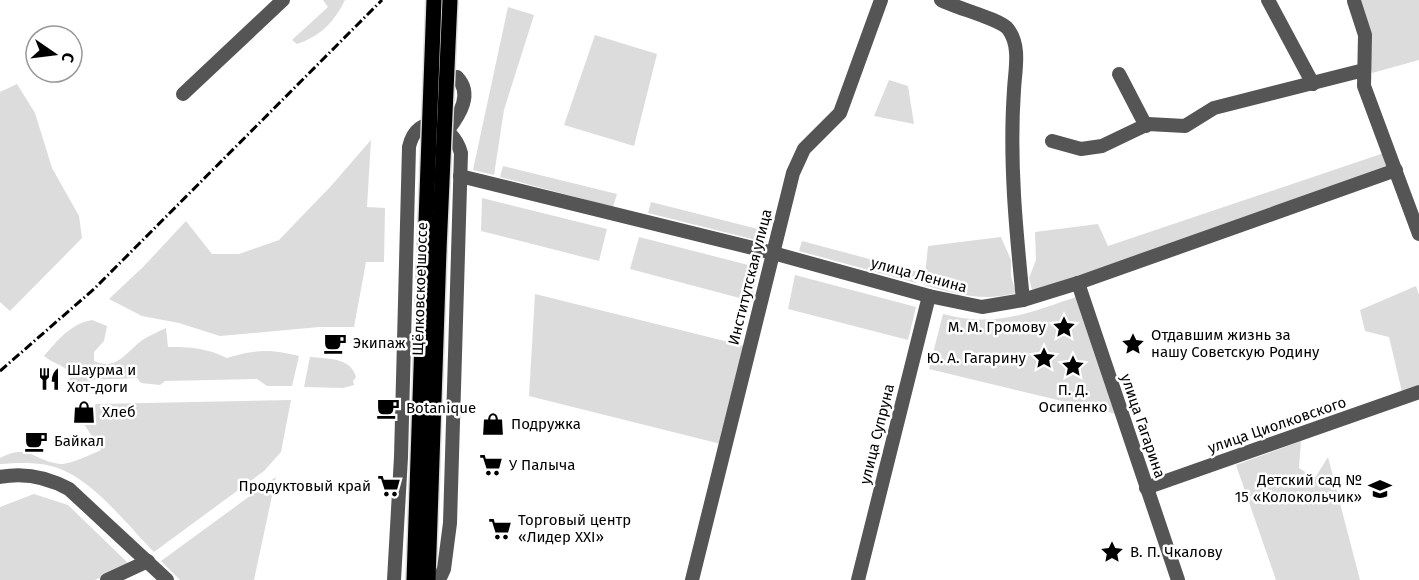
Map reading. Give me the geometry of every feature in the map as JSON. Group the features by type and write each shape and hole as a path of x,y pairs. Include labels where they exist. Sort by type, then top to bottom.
{"main road":[{"name":"Щёлковское шоссе","path":"428,580 434,0"},
{"name":"Щёлковское шоссе","path":"414,580 432,249 450,0"}],"street":[{"path":"183,94 283,0"},
{"name":"Институтская улица","path":"692,580 793,173 804,149 840,113 881,0"},
{"path":"941,0 955,8 1006,26 1014,38 1016,68 1012,184 1023,300"},
{"path":"1268,0 1313,84"},
{"path":"1354,1 1365,35 1364,86 1419,234"},
{"path":"1052,141 1081,149 1102,146 1146,126 1185,126 1214,108 1364,70"},
{"path":"1119,74 1146,126"},
{"path":"448,130 458,115 465,96 464,88 457,77"},
{"path":"394,580 401,457 409,147 418,129 436,126 448,130 459,144 461,153 450,523 444,569 439,580"},
{"name":"улица Ленина","path":"460,176 773,253 929,296 982,307 1023,300 1078,283 1396,170"},
{"name":"улица Гагарина","path":"1078,283 1178,580"},
{"name":"улица Супруна","path":"858,580 929,296"},
{"name":"улица Циолковского","path":"1146,488 1419,392"},
{"path":"0,477 23,474 37,476 69,489 167,580"},
{"path":"107,580 148,561"}],"shaded area":[{"path":"323,0 345,0 326,27 313,37 297,44 292,40 328,7"},
{"path":"1354,0 1419,0 1419,60 1372,73 1364,50"},
{"path":"508,7 534,15 504,110 494,175 473,170"},
{"path":"595,35 657,54 634,146 564,125"},
{"path":"889,80 908,86 914,124 874,116"},
{"path":"17,84 35,113 52,168 79,216 82,238 10,311 0,302 0,92"},
{"path":"371,140 367,207 385,208 384,262 366,262 354,327 319,327 220,336 179,323 142,316 109,299 186,221 212,254 239,254 279,240"},
{"path":"1384,153 1389,167 1077,279 1032,290 1029,278 1036,260 1035,232 1098,224 1108,246"},
{"path":"503,166 617,194 613,207 500,177"},
{"path":"482,198 607,229 599,261 481,231"},
{"path":"651,202 758,229 756,240 648,213"},
{"path":"639,237 760,268 751,301 630,269"},
{"path":"1001,237 1011,260 1011,276 1016,293 981,297 958,294 924,285 928,246"},
{"path":"802,241 918,272 916,283 799,251"},
{"path":"795,275 916,307 908,340 788,309"},
{"path":"1416,286 1419,295 1419,386 1402,392 1389,337 1365,331 1360,310"},
{"path":"535,294 745,346 721,444 529,396"},
{"path":"1079,296 1116,414 929,369 943,314 980,319 1012,317"},
{"path":"92,320 107,326 104,341 94,352 94,361 102,364 116,362 144,339 166,328 168,347 198,349 227,358 263,351 299,356 292,386 267,386 257,379 165,381 160,385 141,383 137,378 90,380 90,391 78,393 66,384 73,373 44,356 71,329"},
{"path":"310,357 344,362 353,370 356,377 353,381 354,385 343,388 304,387"},
{"path":"291,400 281,452 264,471 154,552 105,501 78,478 47,465 0,464 0,458 18,452 64,464 101,450 82,421 96,404"},
{"path":"1301,441 1299,468 1315,478 1328,457 1360,580 1276,580 1236,465"},
{"path":"276,477 254,580 180,580 161,561"},
{"path":"34,494 68,505 129,564 95,580 0,580 0,507"}],"railway":[{"path":"0,371 94,289 382,0"}],"place":[{"name":"М. М. Громову","path":"1064,327"},
{"name":"Экипаж","path":"335,343"},
{"name":"Отдавшим жизнь за нашу Советскую Родину","path":"1133,344"},
{"name":"Ю. А. Гагарину","path":"1044,358"},
{"name":"П. Д. Осипенко","path":"1073,366"},
{"name":"Шаурма и Хот-доги","path":"49,379"},
{"name":"Botanique","path":"388,408"},
{"name":"Хлеб","path":"84,412"},
{"name":"Подружка","path":"493,424"},
{"name":"Байкал","path":"36,441"},
{"name":"У Палыча","path":"491,465"},
{"name":"Продуктовый край","path":"389,486"},
{"name":"Детский сад № 15 «Колокольчик»","path":"1380,489"},
{"name":"Торговый центр «Лидер XXI»","path":"500,529"},
{"name":"В. П. Чкалову","path":"1112,552"}]}
